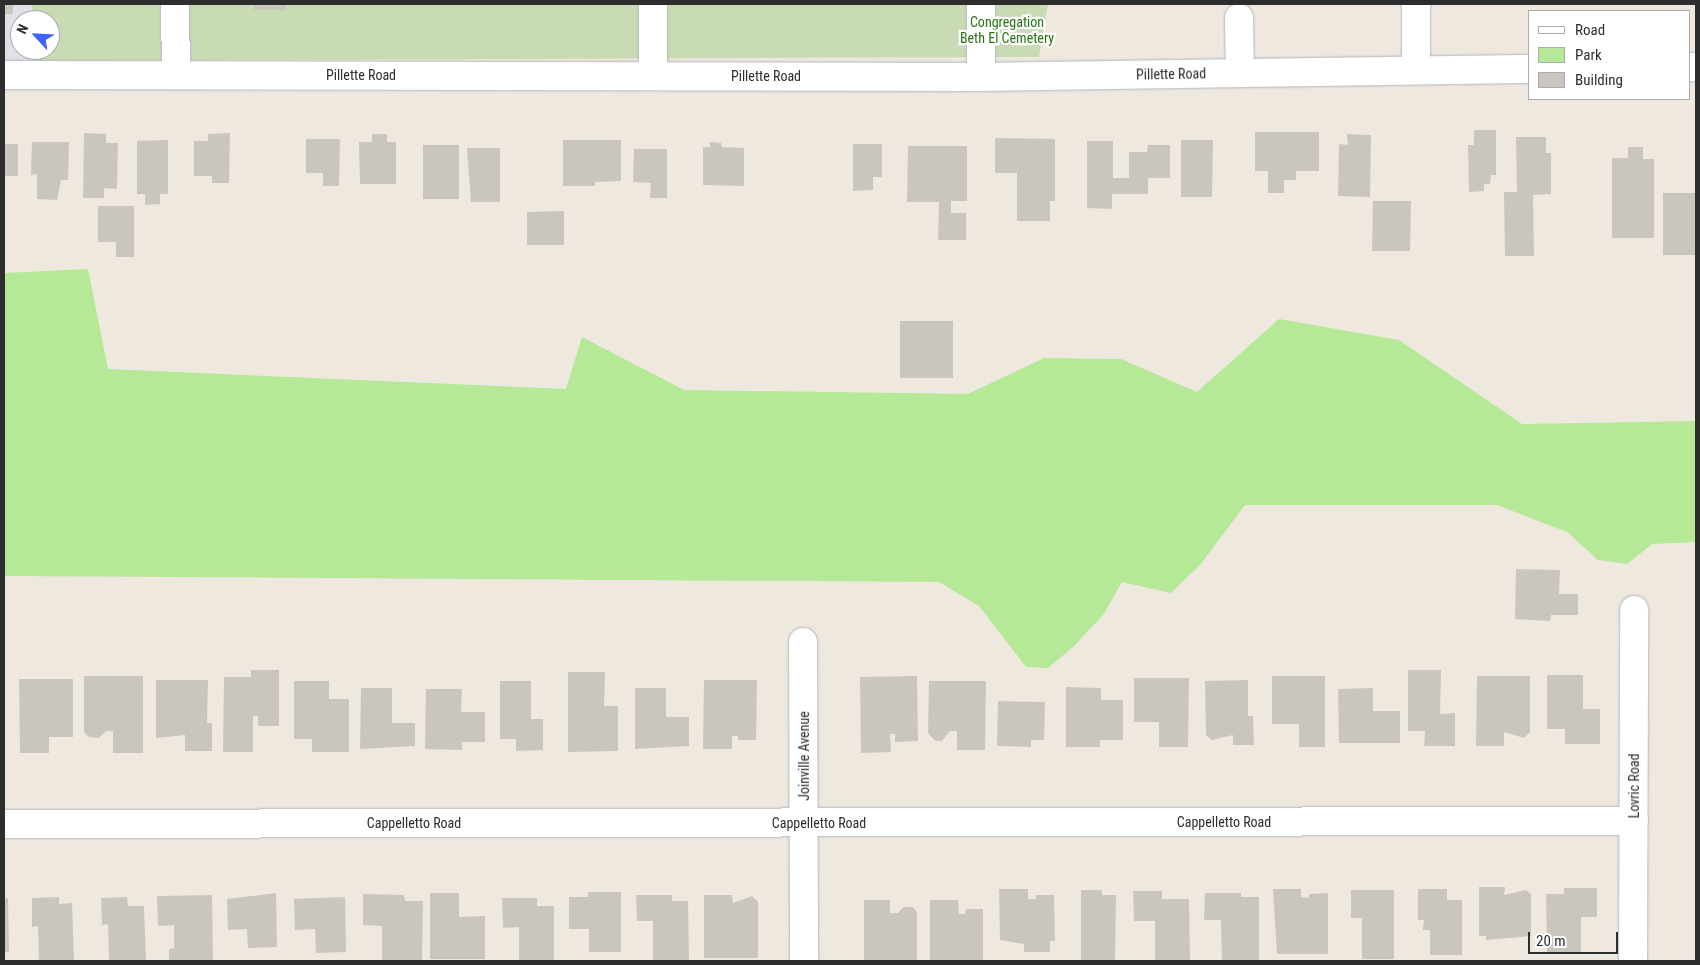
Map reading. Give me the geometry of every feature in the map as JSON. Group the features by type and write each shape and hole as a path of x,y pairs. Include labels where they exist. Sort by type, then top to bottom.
{"street":[{"path":"175,4 176,75"},
{"path":"653,4 653,76"},
{"path":"981,4 981,77"},
{"path":"1416,4 1416,70"},
{"path":"1239,18 1240,73"},
{"name":"Pillette Road","path":"4,75 981,77 1528,69"},
{"name":"Lovric Road","path":"1634,610 1634,961"},
{"name":"Joinville Avenue","path":"803,642 804,961"},
{"name":"Cappelletto Road","path":"4,824 1634,821"}],"shaded area":[{"path":"4,4 32,4 32,10 10,10 10,60 32,61 4,61"}],"green space":[{"name":"Congregation Beth El Cemetery","path":"32,4 1048,4 1039,57 32,61 60,60 60,10 32,10"},
{"path":"88,269 108,369 566,389 582,337 684,390 968,394 1044,358 1121,359 1197,392 1279,319 1399,340 1522,424 1696,421 1696,542 1652,544 1627,564 1598,560 1567,532 1497,505 1245,505 1200,565 1171,593 1122,582 1103,615 1074,646 1048,668 1026,667 979,606 939,582 4,576 4,273"}],"building":[{"path":"4,4 13,4 13,10 10,10 10,14 4,14"},
{"path":"254,4 286,4 286,10 254,10"},
{"path":"1474,130 1496,130 1496,175 1491,175 1490,184 1484,184 1484,191 1469,192 1468,145 1474,145"},
{"path":"1255,132 1319,132 1319,171 1296,171 1296,180 1284,180 1284,193 1268,193 1268,171 1255,171"},
{"path":"84,133 106,134 106,143 118,143 117,189 104,188 104,198 83,198"},
{"path":"230,133 229,183 212,183 212,176 194,176 194,141 208,141 208,134"},
{"path":"372,134 387,134 387,142 396,142 396,184 360,184 359,142 372,142"},
{"path":"1347,134 1371,135 1370,197 1338,196 1339,144 1348,145"},
{"path":"1516,137 1546,137 1546,153 1551,153 1551,194 1533,195 1534,256 1505,256 1504,192 1517,192"},
{"path":"995,138 1055,139 1055,201 1050,201 1050,221 1017,221 1017,173 995,173"},
{"path":"306,139 340,139 339,186 323,186 323,173 306,173"},
{"path":"168,140 168,194 160,194 160,204 145,205 145,194 137,194 137,141"},
{"path":"563,140 621,140 621,181 595,182 595,186 563,186"},
{"path":"1181,140 1213,140 1212,197 1181,197"},
{"path":"1087,141 1113,141 1113,178 1129,178 1129,152 1147,152 1148,145 1170,145 1170,178 1148,178 1148,194 1112,194 1112,209 1087,208"},
{"path":"32,142 69,142 68,180 61,180 57,200 37,199 37,174 31,175"},
{"path":"710,142 721,143 722,147 744,148 744,186 703,185 703,147 710,147"},
{"path":"4,144 18,144 18,176 4,176"},
{"path":"853,144 882,144 882,177 873,177 873,190 853,191"},
{"path":"423,145 459,145 459,199 423,199"},
{"path":"908,146 967,146 967,201 951,201 951,213 966,213 966,240 938,240 939,202 907,202"},
{"path":"1628,147 1643,147 1643,159 1654,159 1654,238 1612,238 1612,158 1628,158"},
{"path":"467,148 500,148 500,202 471,202"},
{"path":"634,149 667,149 667,198 650,198 651,183 633,182"},
{"path":"1663,193 1695,193 1695,255 1663,255"},
{"path":"1373,201 1411,201 1410,251 1372,251"},
{"path":"98,206 134,206 134,257 116,257 116,242 98,242"},
{"path":"564,211 564,245 527,245 527,212"},
{"path":"900,321 953,321 953,378 900,378"},
{"path":"1516,569 1560,570 1559,594 1578,594 1578,615 1551,615 1550,621 1515,619"},
{"path":"251,670 279,670 279,726 258,726 258,716 253,716 253,752 223,752 224,677 251,677"},
{"path":"1408,670 1441,670 1440,714 1455,713 1455,746 1424,746 1425,731 1408,731"},
{"path":"568,672 605,672 604,706 618,706 618,751 568,752"},
{"path":"1547,675 1583,675 1583,709 1600,709 1600,744 1565,744 1565,729 1547,729"},
{"path":"84,676 143,676 143,753 113,753 113,731 106,731 99,738 89,737 84,732"},
{"path":"917,676 918,741 895,742 895,734 890,734 891,752 861,753 860,677"},
{"path":"1272,676 1325,676 1325,747 1299,747 1299,724 1272,724"},
{"path":"1477,676 1530,676 1530,732 1524,738 1504,732 1504,746 1476,746"},
{"path":"1134,678 1189,678 1188,747 1159,747 1159,722 1134,722"},
{"path":"19,679 73,679 73,737 49,737 49,753 20,753"},
{"path":"156,680 208,680 207,723 212,723 212,751 185,751 185,735 156,738"},
{"path":"704,680 757,680 756,740 738,740 738,736 732,736 732,749 703,749"},
{"path":"1248,680 1248,716 1253,716 1254,745 1233,745 1233,735 1212,740 1206,735 1205,681"},
{"path":"294,681 329,681 329,699 349,699 349,752 312,752 312,739 294,739"},
{"path":"500,681 531,681 531,719 543,719 543,750 516,751 516,739 500,739"},
{"path":"929,681 986,681 985,750 957,750 957,731 950,731 942,741 935,741 928,733"},
{"path":"1066,687 1101,688 1101,700 1123,700 1123,740 1100,740 1100,747 1066,747"},
{"path":"361,688 392,688 392,723 415,723 415,746 360,749"},
{"path":"635,688 666,688 666,717 689,717 689,746 635,749"},
{"path":"1373,688 1373,711 1400,711 1400,743 1339,743 1338,689"},
{"path":"426,689 462,689 461,712 485,712 485,742 462,742 462,750 425,749"},
{"path":"998,701 1045,702 1044,740 1031,740 1031,747 997,746"},
{"path":"1479,887 1505,887 1504,895 1526,890 1531,894 1531,936 1486,940 1486,936 1479,936"},
{"path":"1564,888 1597,888 1597,917 1581,917 1581,952 1547,952 1546,894 1564,894"},
{"path":"999,889 1028,889 1028,899 1036,899 1036,895 1054,895 1055,941 1050,941 1050,952 1024,952 1024,944 1000,940"},
{"path":"1273,889 1301,889 1301,897 1309,898 1309,894 1328,893 1328,954 1277,954"},
{"path":"1418,889 1447,889 1447,900 1462,900 1462,955 1430,955 1430,930 1423,930 1424,920 1418,920"},
{"path":"1081,890 1102,890 1102,895 1116,895 1115,960 1081,960"},
{"path":"1351,890 1394,890 1394,959 1362,959 1362,918 1351,918"},
{"path":"1133,891 1162,891 1162,899 1189,899 1190,961 1155,961 1155,921 1134,921"},
{"path":"588,892 621,892 621,952 589,952 589,929 569,929 569,897 588,897"},
{"path":"276,893 277,947 248,948 247,929 228,930 227,899"},
{"path":"430,893 459,893 459,917 485,916 485,959 430,959"},
{"path":"1205,893 1241,893 1241,897 1259,897 1259,961 1222,961 1221,920 1204,920"},
{"path":"363,894 404,895 405,901 423,901 422,961 382,961 382,926 363,925"},
{"path":"212,895 213,961 169,961 169,949 174,948 174,925 158,926 157,896"},
{"path":"636,895 672,895 672,901 688,901 689,961 653,961 653,921 637,921"},
{"path":"704,895 732,895 733,903 752,896 758,902 758,958 704,958"},
{"path":"59,897 59,904 72,903 74,961 39,961 38,926 32,927 32,898"},
{"path":"127,897 128,906 144,906 146,961 109,961 108,924 102,925 101,898"},
{"path":"345,897 346,952 316,953 315,929 295,930 294,899"},
{"path":"8,898 9,952 4,952 4,899"},
{"path":"502,898 537,898 537,906 554,906 554,961 519,961 519,927 503,928"},
{"path":"864,900 890,900 890,913 898,913 903,907 913,907 917,912 917,961 864,961"},
{"path":"930,900 958,900 959,914 965,914 966,909 983,909 983,961 930,961"}]}
